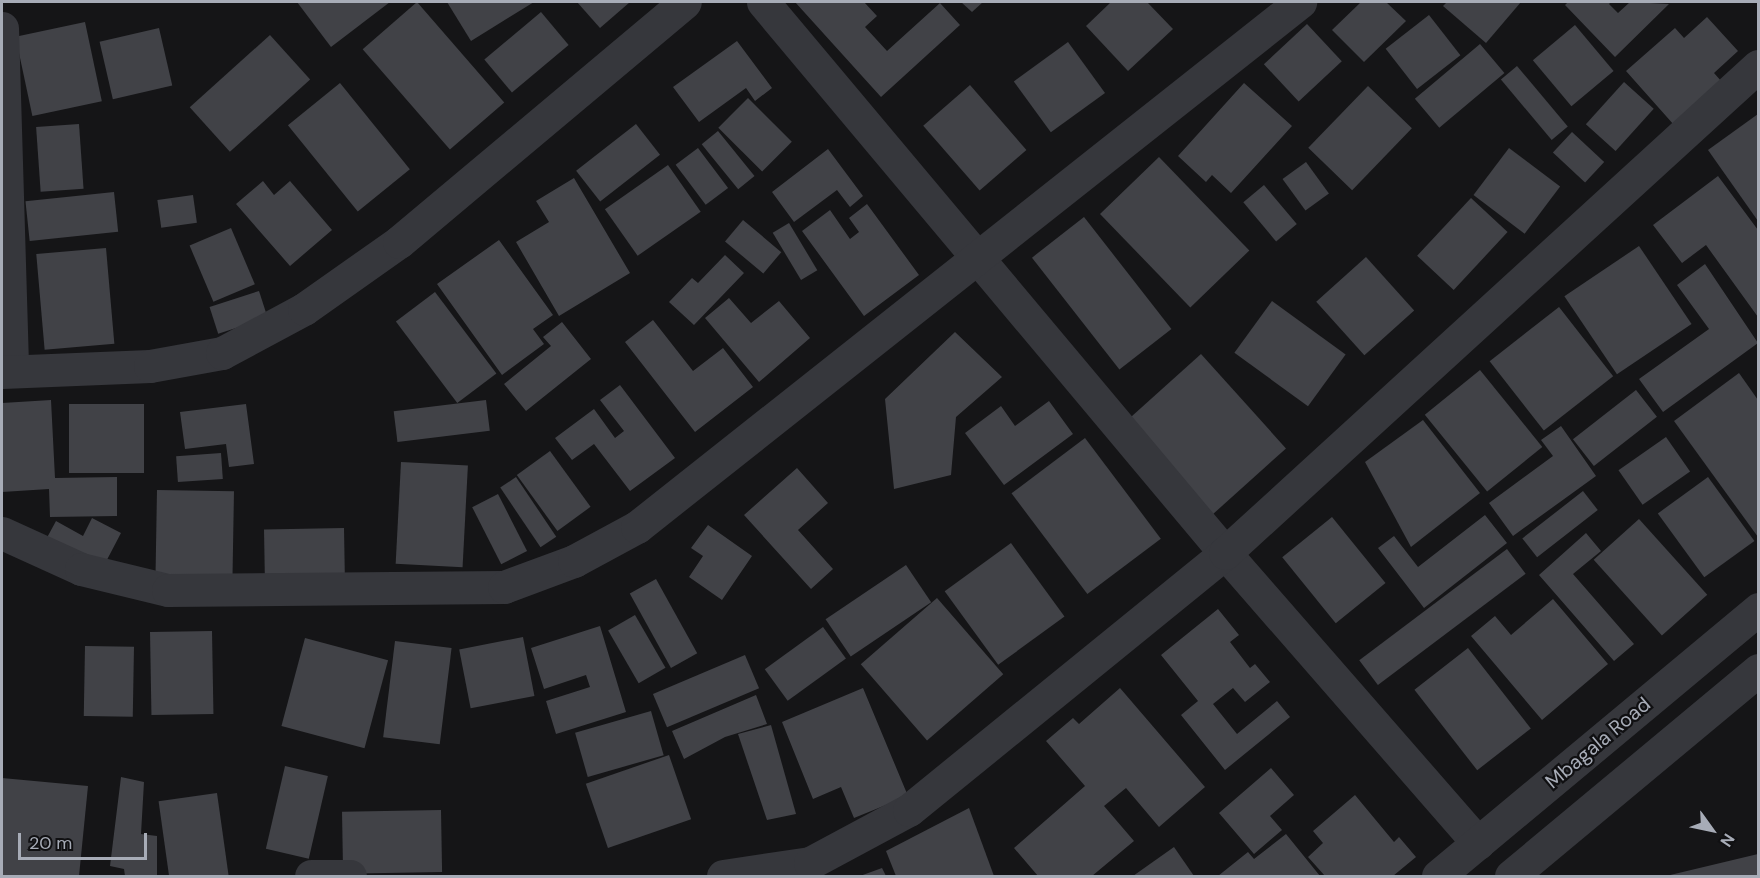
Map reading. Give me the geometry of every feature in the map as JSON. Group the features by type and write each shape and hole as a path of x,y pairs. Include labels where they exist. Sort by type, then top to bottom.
{"street":[{"path":"2,28 7,372 150,366 222,352 304,309 399,242 685,2"},
{"path":"763,2 1225,553 1478,843"},
{"path":"2,532 81,569 168,590 504,587 574,561 638,527 976,255 1300,2"},
{"path":"723,876 810,863 909,810 1225,553 1758,66"},
{"name":"Mbagala Road","path":"1438,876 1758,609"},
{"path":"1511,876 1758,670"},
{"path":"310,876 350,876"}],"building":[{"path":"297,2 390,2 331,47"},
{"path":"417,2 504,102 450,150 363,49"},
{"path":"447,2 534,2 471,41"},
{"path":"577,2 630,2 600,28"},
{"path":"795,2 864,2 877,16 865,27 887,51 940,3 960,25 881,97"},
{"path":"961,2 983,2 972,12"},
{"path":"1111,2 1147,2 1173,29 1128,71 1086,26"},
{"path":"1361,2 1386,2 1406,21 1364,62 1332,30"},
{"path":"1447,2 1521,2 1486,43 1443,6"},
{"path":"1568,2 1611,2 1609,4 1618,13 1630,2 1669,4 1615,57 1565,5"},
{"path":"541,12 569,45 512,93 484,60"},
{"path":"1429,15 1460,55 1417,89 1386,49"},
{"path":"1707,17 1738,51 1714,73 1722,82 1674,125 1626,71 1675,28 1684,38"},
{"path":"85,22 102,101 32,116 16,37"},
{"path":"1307,24 1342,61 1299,102 1264,64"},
{"path":"1575,25 1614,71 1571,106 1533,60"},
{"path":"159,28 172,85 113,99 100,42"},
{"path":"270,35 310,80 230,152 190,107"},
{"path":"737,41 772,88 755,101 746,88 699,122 673,87"},
{"path":"1068,42 1105,93 1051,132 1014,81"},
{"path":"1480,44 1504,73 1439,128 1415,99"},
{"path":"1517,66 1568,127 1552,140 1501,79"},
{"path":"1624,82 1654,109 1616,151 1586,124"},
{"path":"340,83 410,169 358,211 288,125"},
{"path":"1244,83 1292,126 1231,193 1212,175 1206,182 1178,156"},
{"path":"970,85 1026,150 980,191 923,126"},
{"path":"1368,86 1412,128 1352,190 1308,148"},
{"path":"748,98 792,142 762,172 718,128"},
{"path":"1758,114 1758,221 1708,150"},
{"path":"79,124 84,189 41,192 36,127"},
{"path":"636,124 660,155 600,202 576,171"},
{"path":"718,131 755,176 738,189 702,144"},
{"path":"1572,132 1604,162 1585,182 1553,152"},
{"path":"698,148 728,188 706,205 676,165"},
{"path":"1509,148 1560,187 1525,234 1473,195"},
{"path":"828,149 863,196 850,207 837,190 794,222 772,192"},
{"path":"1159,157 1249,251 1190,307 1100,214"},
{"path":"1306,162 1329,194 1305,211 1283,179"},
{"path":"668,165 701,212 638,256 605,209"},
{"path":"1718,176 1758,230 1758,317 1706,245 1682,263 1653,225"},
{"path":"574,178 630,273 559,316 516,242 549,222 536,201"},
{"path":"263,181 274,195 290,181 332,230 290,266 236,204"},
{"path":"1264,185 1297,224 1276,241 1243,202"},
{"path":"114,192 118,232 30,241 25,201"},
{"path":"193,195 197,223 161,228 157,200"},
{"path":"1471,198 1508,232 1454,290 1417,256"},
{"path":"867,204 919,275 864,316 802,231 830,210 850,239 859,232 849,218"},
{"path":"1084,217 1171,329 1119,370 1032,258"},
{"path":"743,220 781,252 763,274 725,241"},
{"path":"789,223 817,270 801,280 773,233"},
{"path":"231,228 255,284 213,302 190,246"},
{"path":"499,240 553,315 533,329 544,344 502,375 437,284"},
{"path":"1639,246 1692,324 1617,374 1564,296"},
{"path":"106,248 114,344 45,350 36,254"},
{"path":"725,255 744,273 694,325 669,302 692,278 698,283"},
{"path":"1366,257 1414,311 1364,355 1316,302"},
{"path":"1705,264 1758,343 1663,412 1639,379 1709,329 1677,285"},
{"path":"259,291 268,318 218,334 210,307"},
{"path":"435,292 496,373 457,403 396,321"},
{"path":"729,298 751,323 779,301 810,338 759,382 705,318"},
{"path":"1272,301 1346,354 1308,406 1234,353"},
{"path":"1559,307 1613,376 1544,431 1490,361"},
{"path":"653,320 693,371 723,348 753,387 695,432 625,342"},
{"path":"562,322 591,359 526,411 504,384 551,346 543,337"},
{"path":"955,332 1002,377 956,417 951,475 894,489 885,399"},
{"path":"1201,354 1286,448 1206,520 1121,426"},
{"path":"1480,370 1542,447 1487,492 1425,415"},
{"path":"1739,373 1758,400 1758,537 1674,421"},
{"path":"620,385 675,458 630,491 594,444 572,460 555,438 594,409 615,438 624,431 600,400"},
{"path":"1636,390 1657,417 1594,466 1573,439"},
{"path":"51,400 55,478 117,477 117,516 50,517 49,489 2,492 2,403"},
{"path":"486,400 490,431 397,442 394,411"},
{"path":"1049,401 1073,434 1004,485 965,433 1001,406 1015,426"},
{"path":"69,404 144,404 144,473 69,473"},
{"path":"246,404 254,464 229,467 226,444 185,449 180,412"},
{"path":"1423,420 1480,493 1411,547 1365,462"},
{"path":"1561,426 1596,476 1513,536 1489,503 1553,456 1541,440"},
{"path":"1666,437 1690,471 1643,505 1618,470"},
{"path":"1085,438 1161,539 1087,594 1012,493"},
{"path":"550,451 591,507 557,531 517,475"},
{"path":"221,453 223,479 178,482 176,456"},
{"path":"401,462 468,466 463,567 396,564"},
{"path":"797,468 828,503 798,530 833,569 811,589 744,515"},
{"path":"516,477 556,537 541,547 500,488"},
{"path":"1708,477 1754,541 1704,577 1658,513"},
{"path":"157,490 234,491 232,584 155,583"},
{"path":"1583,491 1598,510 1537,557 1522,538"},
{"path":"498,494 527,551 501,564 472,507"},
{"path":"1485,515 1507,543 1424,608 1378,548 1394,536 1418,567"},
{"path":"1332,517 1385,583 1336,623 1282,557"},
{"path":"92,518 121,533 99,575 43,545 56,521 83,536"},
{"path":"1639,519 1707,595 1662,636 1594,560"},
{"path":"708,525 752,556 722,600 689,577 703,556 691,548"},
{"path":"344,528 345,574 265,575 264,529"},
{"path":"1586,533 1601,551 1573,574 1634,644 1614,661 1539,575"},
{"path":"1011,543 1064,617 998,665 945,591"},
{"path":"1507,549 1526,574 1378,685 1359,660"},
{"path":"906,565 931,602 851,657 826,619"},
{"path":"656,579 697,653 671,668 630,594"},
{"path":"937,598 1003,674 927,740 861,664"},
{"path":"1553,599 1608,664 1542,720 1471,636 1495,616 1511,635"},
{"path":"1218,609 1239,635 1230,642 1250,668 1255,664 1270,682 1245,702 1233,688 1213,704 1237,734 1277,701 1290,717 1225,770 1181,715 1198,701 1161,655"},
{"path":"635,615 666,668 639,683 608,630"},
{"path":"600,626 626,712 556,734 546,701 590,687 586,675 544,689 531,648"},
{"path":"823,627 846,659 788,701 765,669"},
{"path":"212,631 213,714 151,715 150,632"},
{"path":"523,637 534,696 471,708 459,649"},
{"path":"305,638 388,660 365,748 281,726"},
{"path":"395,641 452,648 440,744 383,737"},
{"path":"85,646 134,647 133,717 84,716"},
{"path":"1468,648 1531,728 1477,770 1414,690"},
{"path":"745,655 759,688 667,727 653,694"},
{"path":"863,688 908,796 854,818 841,787 813,799 782,722"},
{"path":"1120,688 1205,787 1159,827 1126,788 1104,806 1134,841 1092,876 1038,876 1014,848 1085,786 1046,741 1073,718 1079,724"},
{"path":"756,695 767,724 725,737 684,759 672,731"},
{"path":"651,711 664,755 588,777 575,733"},
{"path":"771,725 796,814 767,820 738,734"},
{"path":"669,755 691,819 608,848 586,784"},
{"path":"285,766 328,776 309,859 266,849"},
{"path":"1271,768 1294,795 1270,816 1282,830 1254,854 1219,813"},
{"path":"121,777 144,782 141,834 157,836 157,876 125,876 124,869 110,866"},
{"path":"2,778 88,786 79,876 2,876"},
{"path":"217,793 229,876 169,876 159,801"},
{"path":"1355,795 1394,842 1399,837 1416,857 1393,876 1325,876 1308,857 1323,843 1313,831"},
{"path":"969,808 994,876 896,876 886,851"},
{"path":"441,810 442,872 343,874 342,812"},
{"path":"1286,834 1320,876 1218,876 1248,852 1254,859"},
{"path":"1174,847 1194,876 1133,876"},
{"path":"1758,854 1758,876 1666,876"},
{"path":"882,868 886,876 860,876"}]}
